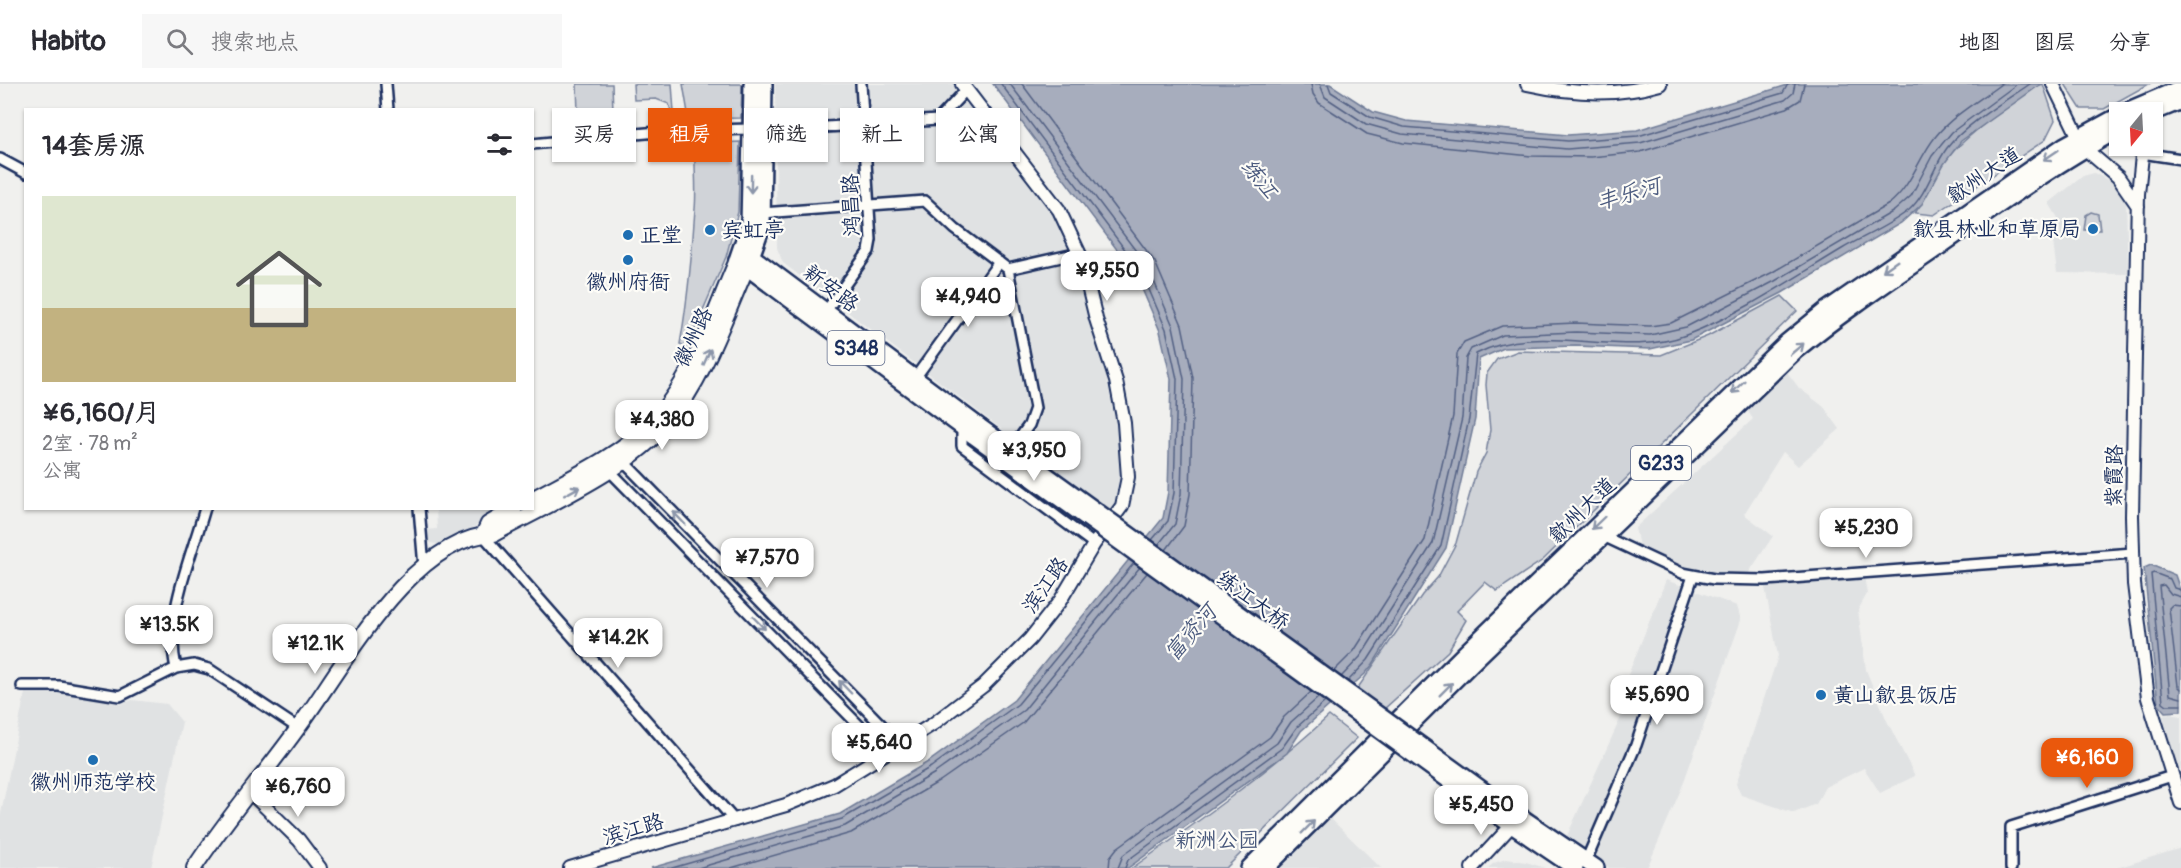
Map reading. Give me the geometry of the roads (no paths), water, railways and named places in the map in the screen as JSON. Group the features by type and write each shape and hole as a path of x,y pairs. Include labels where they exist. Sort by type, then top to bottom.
{"main road":[{"name":"徽州路","path":"752,84 755,108"},
{"name":"徽州路","path":"760,108 764,84"},
{"path":"2148,102 2181,88"},
{"path":"2163,108 2181,101"},
{"name":"歙州大道","path":"1266,868 1770,373 1814,336 2109,123"},
{"name":"歙州大道","path":"1249,868 1465,653 1787,342 1873,278 2082,143 2109,133"},
{"name":"徽州路","path":"744,258 754,162"},
{"name":"徽州路","path":"534,509 619,457 651,424 677,390 744,258 759,236 762,213 759,162"},
{"name":"新安路","path":"744,258 826,311 915,378 972,430"},
{"name":"新安路","path":"744,258 972,430"},
{"name":"练江大桥","path":"972,430 1498,809"},
{"name":"徽州路","path":"534,498 605,466"},
{"name":"徽州路","path":"483,535 488,524 512,510"},
{"name":"徽州路","path":"194,868 298,728 372,622 403,586 423,567 459,544 483,535 494,534 533,510"},
{"name":"S348","path":"1498,809 1512,825 1586,866"},
{"name":"S348","path":"1498,809 1586,866"}],"street":[{"path":"386,84 388,108"},
{"name":"鸿昌路","path":"861,84 863,108"},
{"path":"1527,84 1594,94 1628,92 1660,84"},
{"path":"924,121 938,120 964,87"},
{"name":"滨江路","path":"570,868 735,821 810,795 834,785 900,744 965,701 1014,656 1060,601 1094,544 1122,506 1128,477 1126,444 1116,381 1096,319 1079,253 1059,210 964,87"},
{"path":"2056,89 2082,143 2118,177 2138,206"},
{"path":"636,134 669,131 744,130"},
{"path":"534,144 552,142"},
{"path":"2163,154 2181,159"},
{"name":"紫霞路","path":"2142,156 2138,206 2133,553 2143,675 2152,713 2181,802"},
{"path":"0,159 24,172"},
{"name":"鸿昌路","path":"826,311 869,251 872,232 867,162"},
{"path":"762,213 925,201 955,229 1008,269 1035,408 1029,425 996,471"},
{"path":"1008,269 1079,253"},
{"path":"915,378 999,262"},
{"path":"972,430 962,446 1094,544"},
{"path":"619,457 900,744"},
{"path":"605,466 886,753"},
{"path":"176,668 172,641 179,597 204,510"},
{"path":"419,510 423,567"},
{"path":"483,535 735,821"},
{"path":"1603,536 1672,569 1693,576 1765,580 2133,553"},
{"path":"1586,866 1636,745 1693,576"},
{"path":"22,686 59,686 120,696 176,668 194,665 209,669 298,728"},
{"path":"2011,868 2011,827 2172,776"},
{"path":"249,791 299,840 320,868"},
{"path":"1472,868 1512,825"}],"water":[{"path":"993,84 1330,84 1373,112 1406,121 1568,135 1637,130 1791,84 2041,84 1961,141 1944,164 1922,204 1901,223 1782,293 1691,340 1650,349 1576,346 1504,348 1479,359 1475,419 1446,548 1373,664 1365,674 1301,731 1287,753 1128,868 651,868 840,814 928,762 1014,700 1163,518 1168,492 1171,379 1160,331 1136,275 1020,120 1020,108 1011,108"},
{"path":"2151,565 2175,575 2181,593 2181,711 2165,712 2158,704 2144,568"}],"place":[{"name":"歙县林业和草原局","path":"2093,229"},
{"name":"宾虹亭","path":"710,230"},
{"name":"正堂","path":"628,235"},
{"name":"徽州府衙","path":"628,260"},
{"name":"黄山歙县饭店","path":"1821,695"},
{"name":"徽州师范学校","path":"93,760"}],"water label":[{"name":"练江","path":"1260,178"},
{"name":"丰乐河","path":"1628,193"},
{"name":"富资河","path":"1190,632"}],"park label":[{"name":"新洲公园","path":"1217,840"}]}
